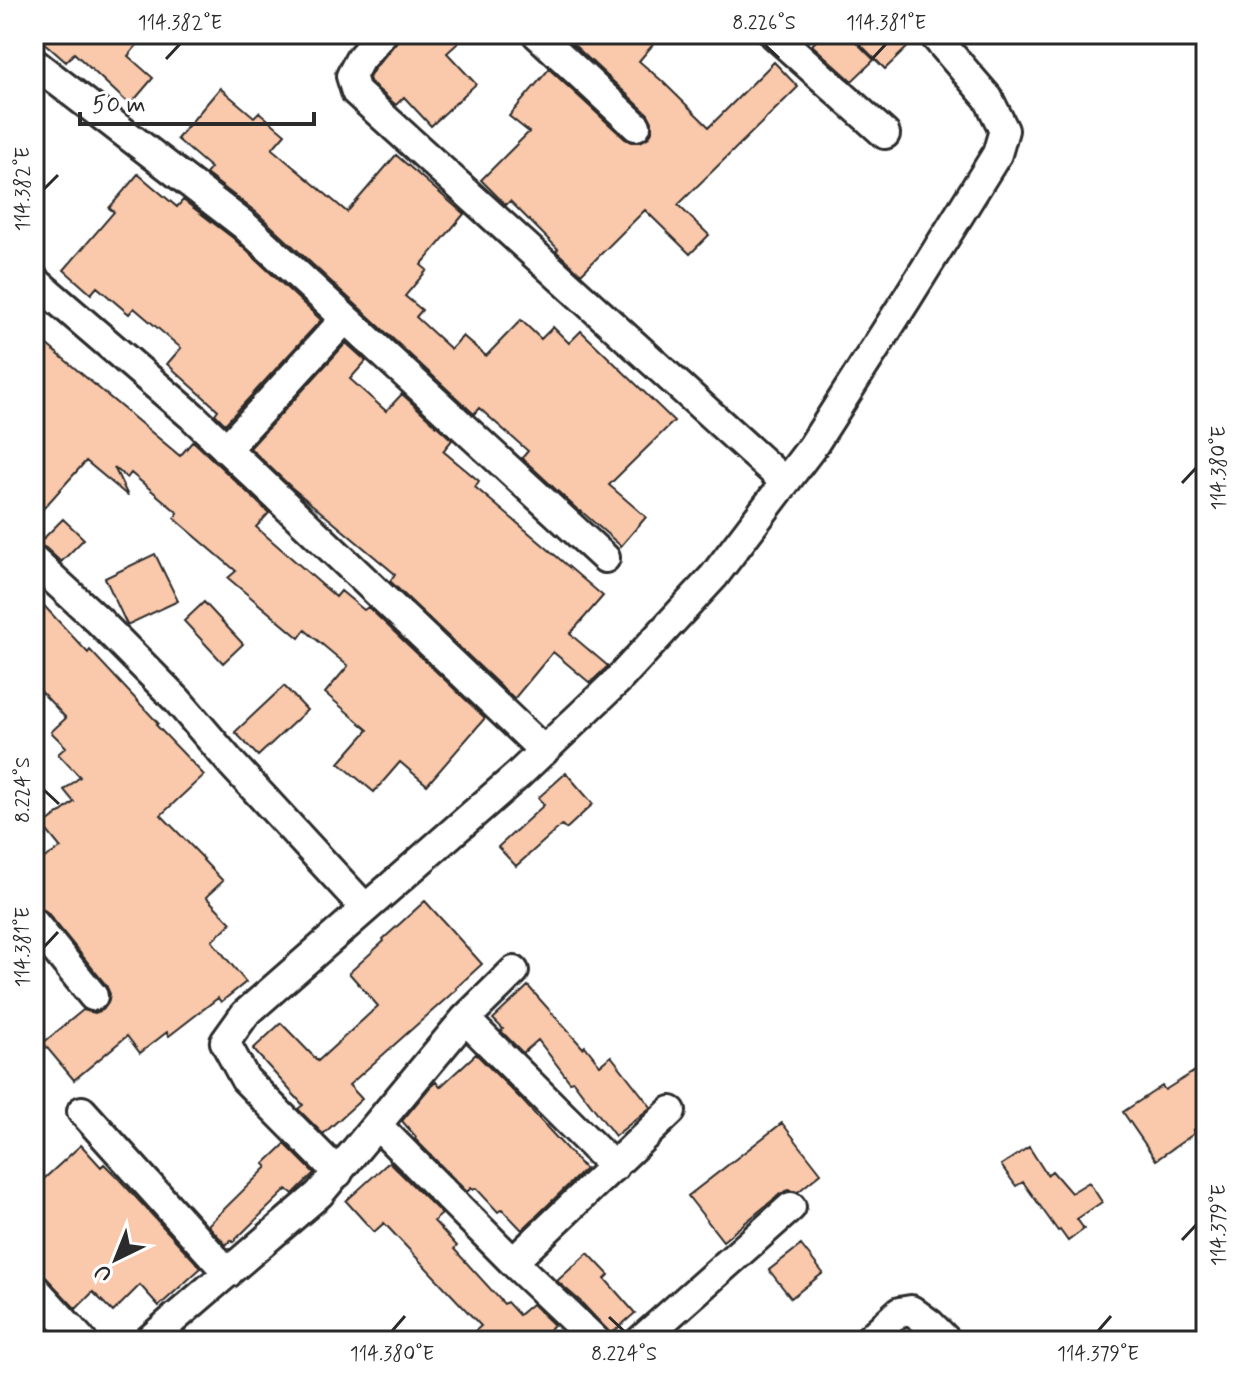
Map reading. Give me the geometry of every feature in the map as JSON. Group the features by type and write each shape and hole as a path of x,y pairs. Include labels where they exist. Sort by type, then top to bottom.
{"street":[{"path":"382,34 360,59 351,76 356,92 785,482"},
{"path":"537,34 636,126"},
{"path":"774,34 885,134"},
{"path":"338,1173 245,1079 225,1042 245,1014 455,832 617,681 714,576 812,447 997,154 1004,130 988,98 933,34"},
{"path":"34,63 244,225 605,558"},
{"path":"34,280 192,416 544,751"},
{"path":"226,449 345,319"},
{"path":"34,561 178,701 365,908"},
{"path":"34,923 93,996"},
{"path":"148,1341 319,1194 465,1019 514,971"},
{"path":"465,1019 614,1167"},
{"path":"82,1111 228,1273"},
{"path":"513,1262 671,1111"},
{"path":"377,1125 596,1341"},
{"path":"640,1341 791,1207"},
{"path":"34,1288 82,1341"},
{"path":"867,1341 899,1312 911,1310 947,1341"}],"building":[{"path":"34,34 146,34 128,56 153,78 130,105 74,53 66,62"},
{"path":"403,34 468,34 447,53 476,84 431,126 404,97 396,105 369,78"},
{"path":"579,34 662,34 639,61 709,127 774,62 798,87 678,205 709,235 690,254 645,210 581,274 510,201 506,205 481,180 529,132 509,116 549,69 625,139 640,142 649,137 652,122 648,114 572,43"},
{"path":"823,34 848,34 874,60 852,81 812,45"},
{"path":"850,34 916,34 917,38 885,69"},
{"path":"220,88 254,117 259,112 285,134 272,149 347,212 396,155 464,214 421,265 427,270 405,296 422,310 416,317 451,349 463,336 486,356 521,320 541,339 553,327 569,343 581,331 674,421 609,485 646,517 621,546 522,458 528,451 479,408 474,414 256,212 206,174 211,168 177,139"},
{"path":"138,174 177,207 183,200 233,238 321,320 225,424 215,414 218,410 167,364 181,348 134,308 129,314 97,287 91,294 64,270 114,212 109,208"},
{"path":"34,334 180,456 193,441 269,513 256,527 336,597 341,591 364,610 368,607 485,718 427,785 400,762 374,792 339,763 368,730 325,693 348,666 305,630 299,638 228,578 236,571 174,518 178,513 131,473 127,478 114,467 128,496 86,461 34,519"},
{"path":"346,343 366,361 350,379 386,411 402,394 452,440 443,451 479,481 475,487 603,596 570,634 608,666 590,683 553,652 514,699 390,581 395,574 291,487 250,448"},
{"path":"63,519 84,539 61,562 38,544"},
{"path":"155,554 178,601 127,625 105,578"},
{"path":"34,595 88,653 90,650 204,775 161,815 223,881 206,897 231,923 212,941 246,982 221,1002 218,998 169,1036 167,1032 140,1053 127,1036 74,1080 43,1043 83,1010 95,1013 103,1010 110,994 47,912 34,906 34,864 61,848 43,826 74,802 64,790 80,777 58,754 66,747 51,732 66,718 34,684"},
{"path":"204,602 243,644 223,663 184,621"},
{"path":"284,686 307,710 258,756 235,732"},
{"path":"566,773 593,804 566,829 562,825 516,866 498,847 544,805 538,798"},
{"path":"425,901 482,964 349,1085 362,1099 323,1134 298,1109 303,1105 253,1049 281,1023 318,1061 378,1006 349,973"},
{"path":"528,986 600,1065 611,1056 651,1107 615,1136 538,1040 523,1053 493,1019"},
{"path":"476,1054 585,1169 522,1230 502,1209 498,1212 476,1188 467,1192 415,1139 402,1121 430,1087 436,1082 440,1087"},
{"path":"1206,1064 1206,1122 1156,1160 1123,1112 1162,1086 1165,1090"},
{"path":"782,1123 821,1173 798,1192 788,1190 780,1194 723,1241 688,1196"},
{"path":"285,1144 314,1173 293,1194 287,1189 233,1242 231,1240 226,1245 208,1225 267,1167 264,1164"},
{"path":"81,1145 101,1167 104,1164 118,1178 201,1268 159,1306 140,1285 113,1312 93,1292 76,1309 34,1265 34,1188"},
{"path":"1029,1147 1047,1175 1052,1171 1071,1193 1089,1182 1102,1202 1077,1219 1084,1229 1068,1241 1023,1182 1016,1186 1001,1165"},
{"path":"389,1162 442,1214 434,1221 457,1246 454,1249 504,1304 507,1302 519,1315 532,1304 554,1325 540,1338 542,1341 464,1341 481,1326 384,1223 374,1232 346,1201"},
{"path":"801,1245 823,1273 791,1298 769,1270"},
{"path":"588,1253 609,1275 605,1279 635,1313 611,1334 557,1281"}]}
